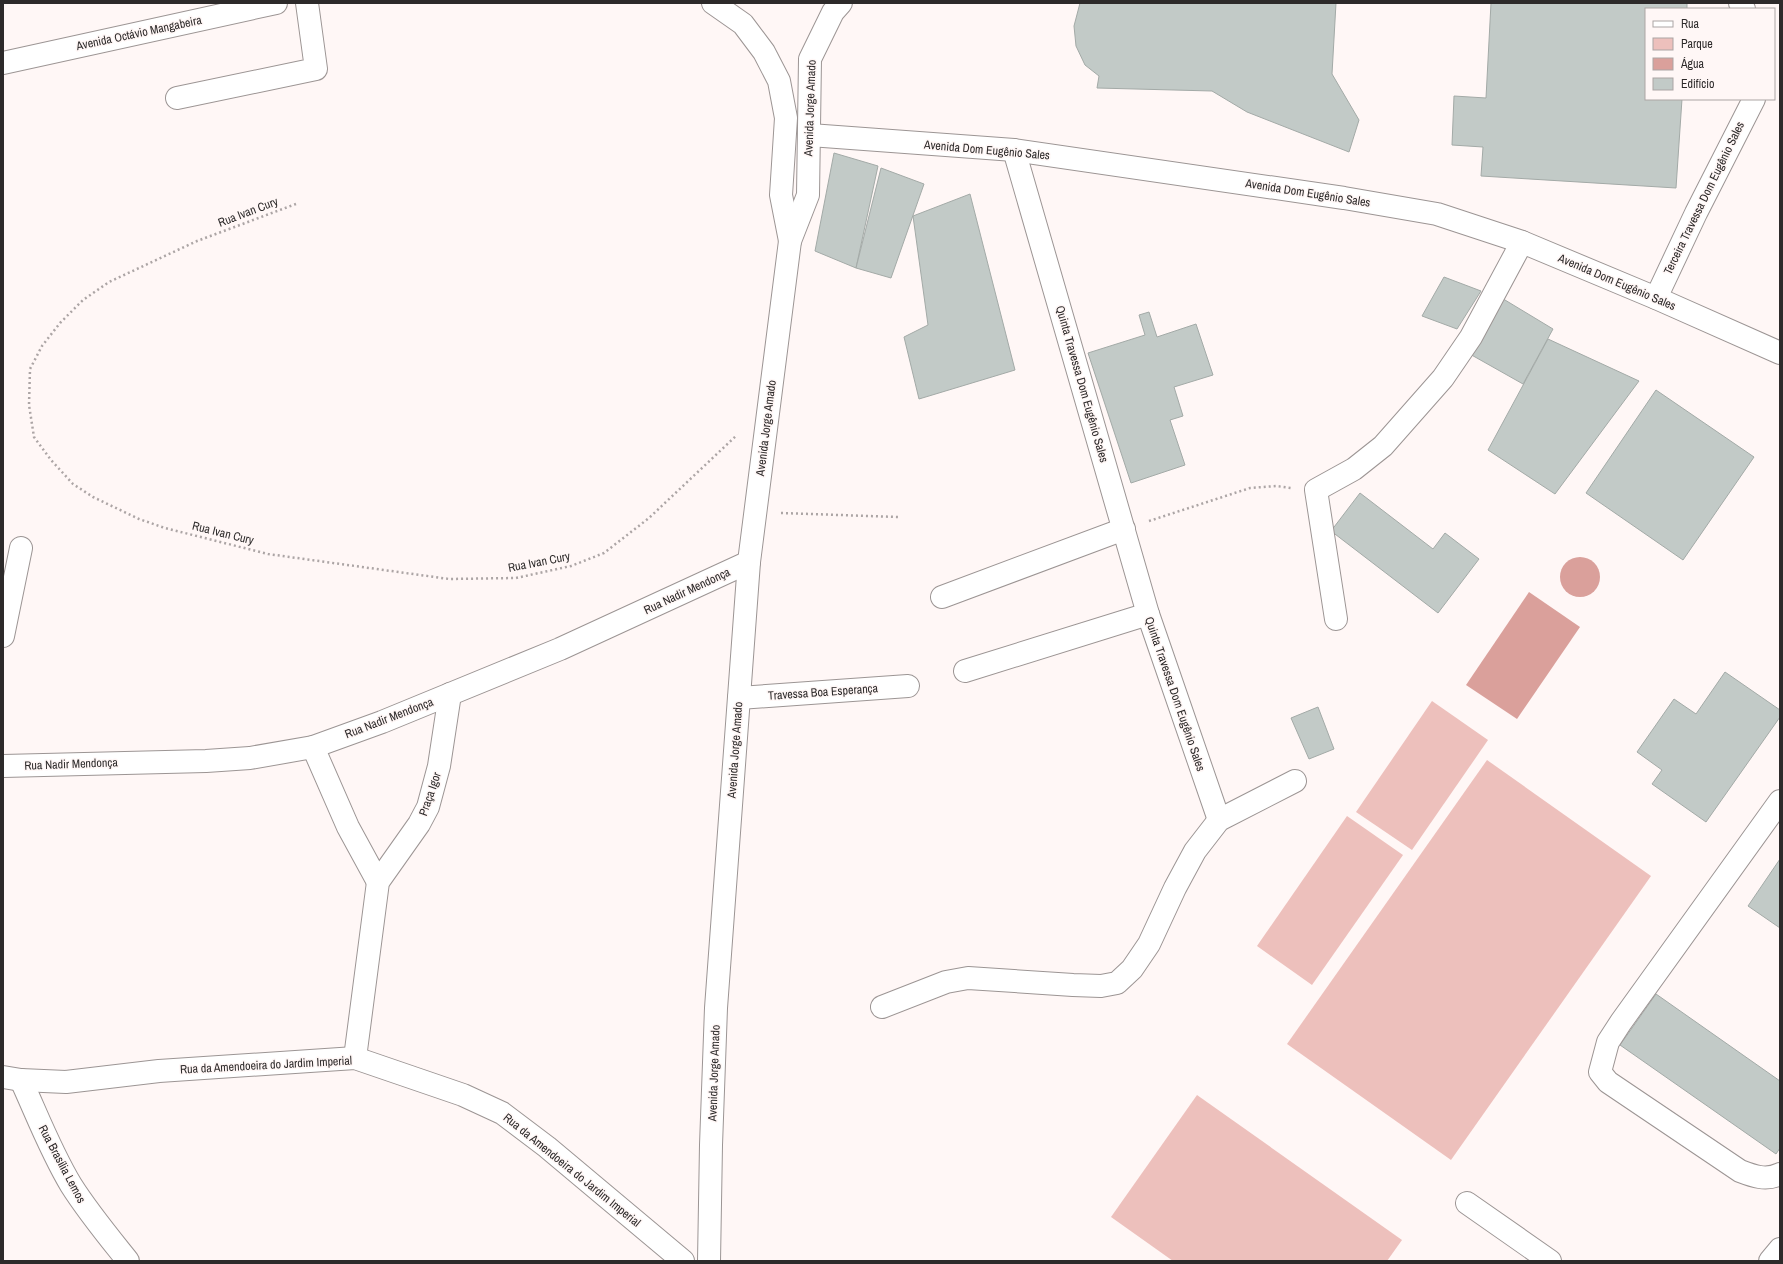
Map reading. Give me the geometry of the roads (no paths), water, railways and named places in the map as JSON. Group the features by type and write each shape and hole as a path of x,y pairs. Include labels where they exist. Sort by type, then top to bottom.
{"street":[{"name":"Avenida Octávio Mangabeira","path":"3,63 276,3"},
{"path":"177,98 316,69 307,3"},
{"name":"Avenida Jorge Amado","path":"713,3 742,24 764,52 778,81 786,118 781,195 790,242"},
{"name":"Avenida Jorge Amado","path":"709,1261 711,1144 716,1008 749,562 790,242 808,196 810,59 833,12 841,3"},
{"name":"Terceira Travessa Dom Eugênio Sales","path":"1656,298 1699,206 1753,100"},
{"name":"Avenida Dom Eugênio Sales","path":"810,135 1014,150 1344,198 1437,214 1522,242 1656,298 1780,353"},
{"name":"Quinta Travessa Dom Eugênio Sales","path":"1014,150 1148,614 1219,820"},
{"path":"1336,619 1316,490 1354,469 1383,446 1443,378 1471,337 1522,242"},
{"path":"942,597 1124,529"},
{"path":"3,636 21,548"},
{"name":"Rua Nadir Mendonça","path":"3,766 206,761 250,758 312,747 450,694 560,649 749,562"},
{"path":"965,671 1148,614"},
{"name":"Travessa Boa Esperança","path":"739,698 908,686"},
{"name":"Praça Igor","path":"355,1058 378,882 420,824 428,807 439,766 450,694"},
{"path":"312,747 348,827 378,882"},
{"path":"882,1007 946,982 968,978 1101,986 1117,983 1132,969 1149,944 1175,888 1195,851 1219,820 1295,781"},
{"path":"1780,801 1621,1022 1608,1042 1600,1072 1608,1082 1740,1171 1759,1178 1776,1176 1780,1174"},
{"name":"Rua da Amendoeira do Jardim Imperial","path":"12,1078 66,1082 158,1071 355,1058 463,1095 502,1113 547,1147 683,1261"},
{"name":"Rua Brasília Lemos","path":"12,1078 70,1183 86,1208 128,1261"},
{"path":"1467,1203 1550,1261"},
{"path":"1770,1261 1780,1249"}],"water":[{"path":"1580,557 1588,559 1594,563 1598,569 1600,577 1598,585 1594,591 1588,595 1580,597 1572,595 1566,591 1562,585 1560,577 1562,569 1566,563 1572,559"},
{"path":"1529,592 1580,627 1517,719 1466,685"}]}
